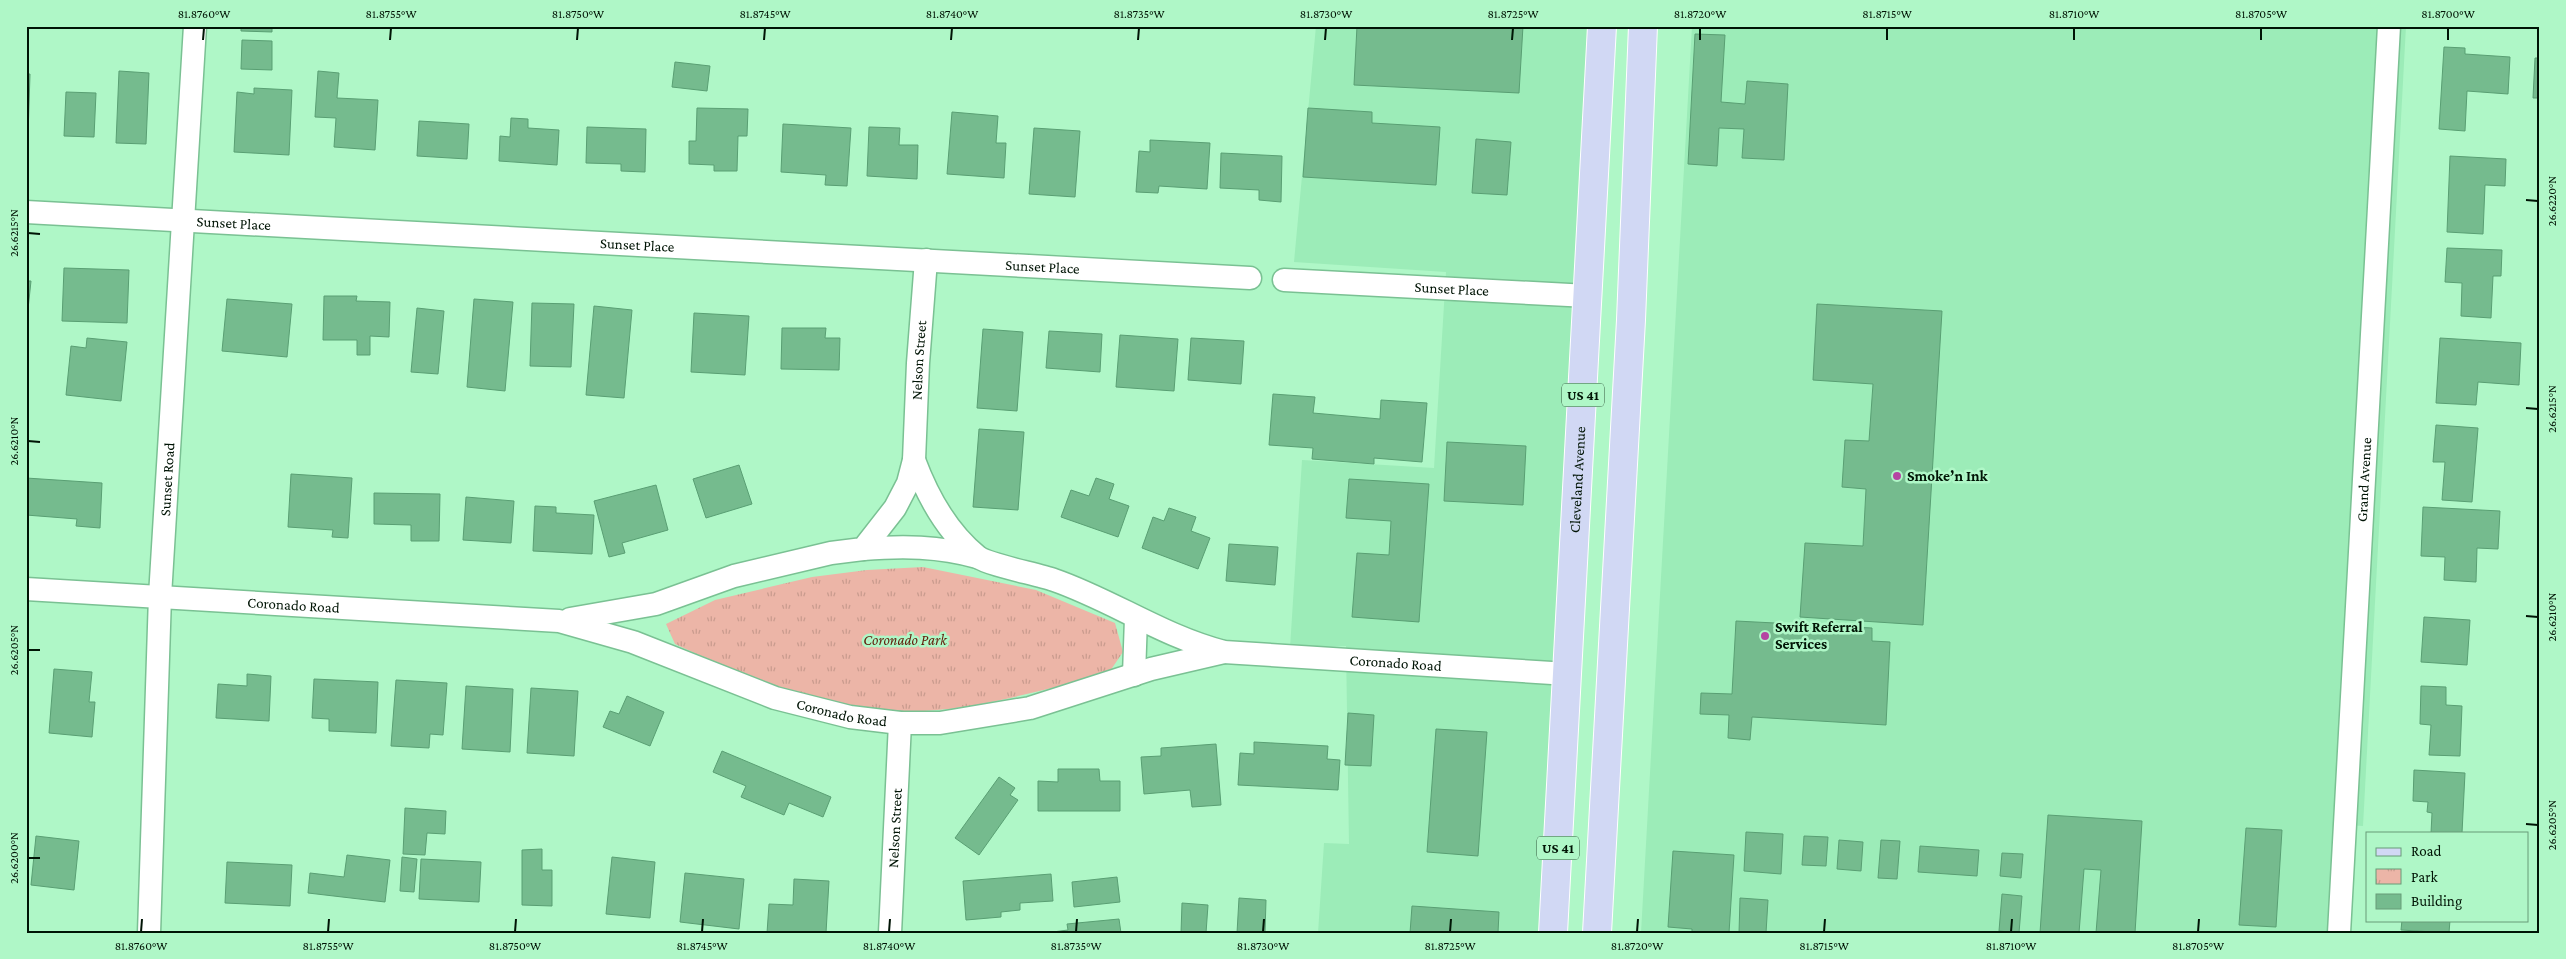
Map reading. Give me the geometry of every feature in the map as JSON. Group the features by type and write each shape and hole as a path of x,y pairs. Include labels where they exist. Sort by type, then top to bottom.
{"main road":[{"name":"Cleveland Avenue","path":"1553,933 1602,26"},
{"name":"US 41","path":"1597,933 1629,359 1643,26"}],"street":[{"name":"Sunset Road","path":"149,933 160,596 185,220 195,26"},
{"name":"Grand Avenue","path":"2339,933 2389,26"},
{"name":"Sunset Place","path":"26,212 1250,278"},
{"name":"Nelson Street","path":"914,460 918,363 926,260"},
{"name":"Sunset Place","path":"1284,280 1588,296"},
{"name":"Coronado Road","path":"914,460 924,486 958,540 980,558"},
{"path":"863,549 895,508 908,483 914,460"},
{"name":"Coronado Road","path":"559,621 656,604 734,576 831,553 908,546 960,552 1054,580 1194,644 1224,652 1568,674"},
{"name":"Coronado Road","path":"26,589 559,621 633,642 774,698 850,717 900,723 940,723 1030,708 1180,661 1224,652"},
{"path":"1134,675 1136,618"},
{"name":"Nelson Street","path":"890,933 900,723"}],"shaded area":[{"path":"1316,26 1595,26 1539,933 1318,933 1324,843 1349,844 1346,646 1290,648 1302,460 1434,468 1446,272 1294,262"},
{"path":"1692,26 2406,26 2363,826 2346,825 2341,933 1641,933"}],"green space":[{"name":"Coronado Park","path":"923,567 1036,590 1115,623 1123,652 1108,674 980,704 928,711 903,711 873,709 815,698 758,679 675,644 666,624 715,600 812,577 867,570"}],"building":[{"path":"241,26 272,26 272,32 241,31"},
{"path":"1357,26 1523,26 1519,93 1354,85"},
{"path":"1695,34 1725,35 1721,102 1745,104 1747,81 1788,84 1784,160 1742,158 1744,129 1719,128 1717,166 1688,164"},
{"path":"242,40 272,41 272,70 241,69"},
{"path":"2444,47 2465,48 2465,54 2510,57 2508,94 2467,91 2465,131 2439,129"},
{"path":"2535,58 2540,58 2540,98 2533,98"},
{"path":"675,62 710,66 707,91 672,87"},
{"path":"119,71 149,73 146,144 116,143"},
{"path":"318,71 339,73 337,98 378,100 375,150 334,147 336,118 315,117"},
{"path":"26,74 30,74 28,136 26,136"},
{"path":"254,88 292,90 289,155 234,152 237,92 254,94"},
{"path":"66,92 96,93 94,137 64,136"},
{"path":"697,108 748,109 747,136 738,136 737,171 714,171 714,165 689,164 689,141 696,141"},
{"path":"1308,108 1372,112 1372,123 1440,127 1436,185 1303,177"},
{"path":"952,112 998,116 996,143 1006,143 1004,178 947,174"},
{"path":"511,118 528,119 528,128 559,130 557,165 499,161 500,136 510,137"},
{"path":"419,121 469,124 467,159 417,156"},
{"path":"783,124 851,128 847,186 825,185 826,175 781,172"},
{"path":"587,127 646,129 645,172 621,171 621,164 586,163"},
{"path":"869,127 900,128 899,145 918,145 917,179 867,176"},
{"path":"1034,128 1080,131 1075,197 1029,194"},
{"path":"1476,139 1511,142 1507,195 1472,193"},
{"path":"1150,140 1210,143 1207,189 1159,186 1158,193 1136,192 1139,151 1150,152"},
{"path":"1221,153 1282,156 1281,202 1259,200 1259,190 1220,188"},
{"path":"2450,156 2506,159 2505,186 2485,185 2483,234 2447,232"},
{"path":"2447,248 2502,250 2501,276 2493,276 2491,318 2461,316 2462,283 2445,282"},
{"path":"64,268 129,270 127,323 62,321"},
{"path":"26,281 31,281 26,328"},
{"path":"324,296 357,296 356,301 390,302 389,337 370,336 370,355 357,355 357,340 323,340"},
{"path":"227,299 292,304 287,357 222,351"},
{"path":"474,299 513,302 505,391 467,387"},
{"path":"532,303 574,304 571,367 530,366"},
{"path":"1817,304 1942,311 1923,625 1800,617 1805,543 1863,546 1866,489 1842,487 1845,440 1869,441 1873,384 1813,380"},
{"path":"594,306 632,310 624,398 586,395"},
{"path":"417,308 444,311 438,374 411,372"},
{"path":"694,313 749,316 745,375 691,372"},
{"path":"782,328 826,328 825,338 840,338 839,370 781,369"},
{"path":"983,329 1023,332 1017,411 977,408"},
{"path":"1049,331 1102,334 1100,372 1046,368"},
{"path":"1120,335 1178,339 1174,391 1116,387"},
{"path":"87,338 127,342 121,401 66,395 71,346 86,348"},
{"path":"1191,338 1244,341 1241,384 1188,380"},
{"path":"2440,338 2521,343 2519,385 2478,382 2476,405 2436,403"},
{"path":"1273,394 1315,397 1313,413 1380,419 1381,400 1427,403 1422,462 1374,458 1374,464 1312,459 1313,448 1269,445"},
{"path":"2436,425 2478,428 2472,502 2442,500 2445,462 2433,462"},
{"path":"979,429 1024,432 1018,510 973,507"},
{"path":"1447,442 1526,446 1523,505 1444,501"},
{"path":"739,465 752,504 706,518 693,479"},
{"path":"291,474 352,478 348,538 332,537 333,530 288,527"},
{"path":"26,478 102,483 100,528 76,526 77,519 26,515"},
{"path":"1096,478 1114,484 1109,499 1129,506 1118,537 1061,517 1071,490 1089,496"},
{"path":"1349,479 1429,484 1419,622 1352,617 1357,553 1389,555 1391,521 1346,518"},
{"path":"656,485 668,530 622,543 625,553 609,557 594,501"},
{"path":"374,493 440,494 439,541 411,541 411,525 374,524"},
{"path":"466,497 514,501 511,543 463,540"},
{"path":"535,506 556,507 556,513 594,515 592,554 533,551"},
{"path":"2423,507 2500,511 2498,549 2477,548 2476,582 2444,580 2445,557 2421,556"},
{"path":"1169,508 1196,517 1191,531 1210,538 1198,569 1142,548 1153,517 1164,521"},
{"path":"1229,544 1278,547 1275,585 1226,581"},
{"path":"2424,617 2470,620 2467,665 2421,662"},
{"path":"1736,621 1872,628 1872,641 1890,642 1886,725 1752,717 1750,740 1728,738 1729,715 1700,714 1701,693 1732,694"},
{"path":"54,669 92,672 89,702 95,702 92,737 49,733"},
{"path":"247,674 271,676 269,721 216,718 218,684 247,686"},
{"path":"314,679 378,682 376,733 329,731 329,719 312,718"},
{"path":"396,680 447,683 443,735 430,734 429,748 391,746"},
{"path":"466,686 513,689 510,752 462,749"},
{"path":"2421,686 2446,687 2446,705 2462,706 2460,756 2429,755 2431,725 2420,724"},
{"path":"531,688 578,691 574,756 527,753"},
{"path":"627,696 664,712 650,746 603,727 610,711 619,714"},
{"path":"1348,713 1374,715 1371,766 1345,765"},
{"path":"1436,729 1487,732 1478,856 1427,852"},
{"path":"1254,742 1328,746 1327,759 1340,760 1338,790 1238,785 1240,753 1254,754"},
{"path":"1216,744 1221,805 1192,807 1190,790 1144,794 1141,757 1161,756 1161,748"},
{"path":"722,751 831,797 823,817 789,803 784,815 741,797 746,786 713,772"},
{"path":"1058,769 1099,769 1100,781 1120,781 1120,811 1038,811 1038,781 1058,782"},
{"path":"2414,770 2465,773 2462,832 2431,832 2432,813 2427,812 2428,802 2413,801"},
{"path":"999,777 1015,788 1010,795 1018,800 979,855 955,838"},
{"path":"405,808 446,811 445,834 427,833 425,855 403,854"},
{"path":"2048,815 2142,821 2135,933 2096,933 2101,870 2084,869 2079,933 2040,933"},
{"path":"2246,828 2282,830 2276,927 2239,925"},
{"path":"1746,832 1783,834 1781,874 1744,871"},
{"path":"36,836 79,841 74,890 31,885"},
{"path":"1804,836 1828,837 1826,866 1802,865"},
{"path":"1839,840 1863,842 1861,871 1837,869"},
{"path":"1881,840 1900,841 1897,879 1878,878"},
{"path":"1920,846 1979,850 1977,876 1918,872"},
{"path":"542,849 542,870 552,870 552,906 522,905 522,850"},
{"path":"1673,851 1734,855 1729,933 1692,933 1692,929 1668,927"},
{"path":"2002,853 2023,854 2021,878 2000,876"},
{"path":"347,855 390,860 385,902 308,893 310,873 344,877"},
{"path":"402,857 417,859 414,892 400,891"},
{"path":"612,857 655,862 650,918 606,914"},
{"path":"421,859 481,862 479,902 419,899"},
{"path":"227,862 292,865 290,906 225,903"},
{"path":"685,873 744,879 739,929 680,922"},
{"path":"1051,874 1053,901 1020,903 1020,910 1001,912 1001,917 966,920 963,881"},
{"path":"1117,877 1120,902 1074,907 1072,882"},
{"path":"794,879 829,881 826,933 767,933 769,904 793,905"},
{"path":"2002,894 2022,896 2019,933 1999,931"},
{"path":"1239,898 1266,900 1265,933 1237,933"},
{"path":"1740,898 1768,900 1766,933 1739,933"},
{"path":"1182,903 1208,905 1206,933 1181,933"},
{"path":"1412,906 1499,912 1498,933 1410,933"},
{"path":"1119,919 1121,933 1045,933 1068,930 1067,924"},
{"path":"2402,922 2450,922 2449,933 2401,930"}],"place":[{"name":"Smoke’n Ink","path":"1897,476"},
{"name":"Swift Referral Services","path":"1765,636"}]}
